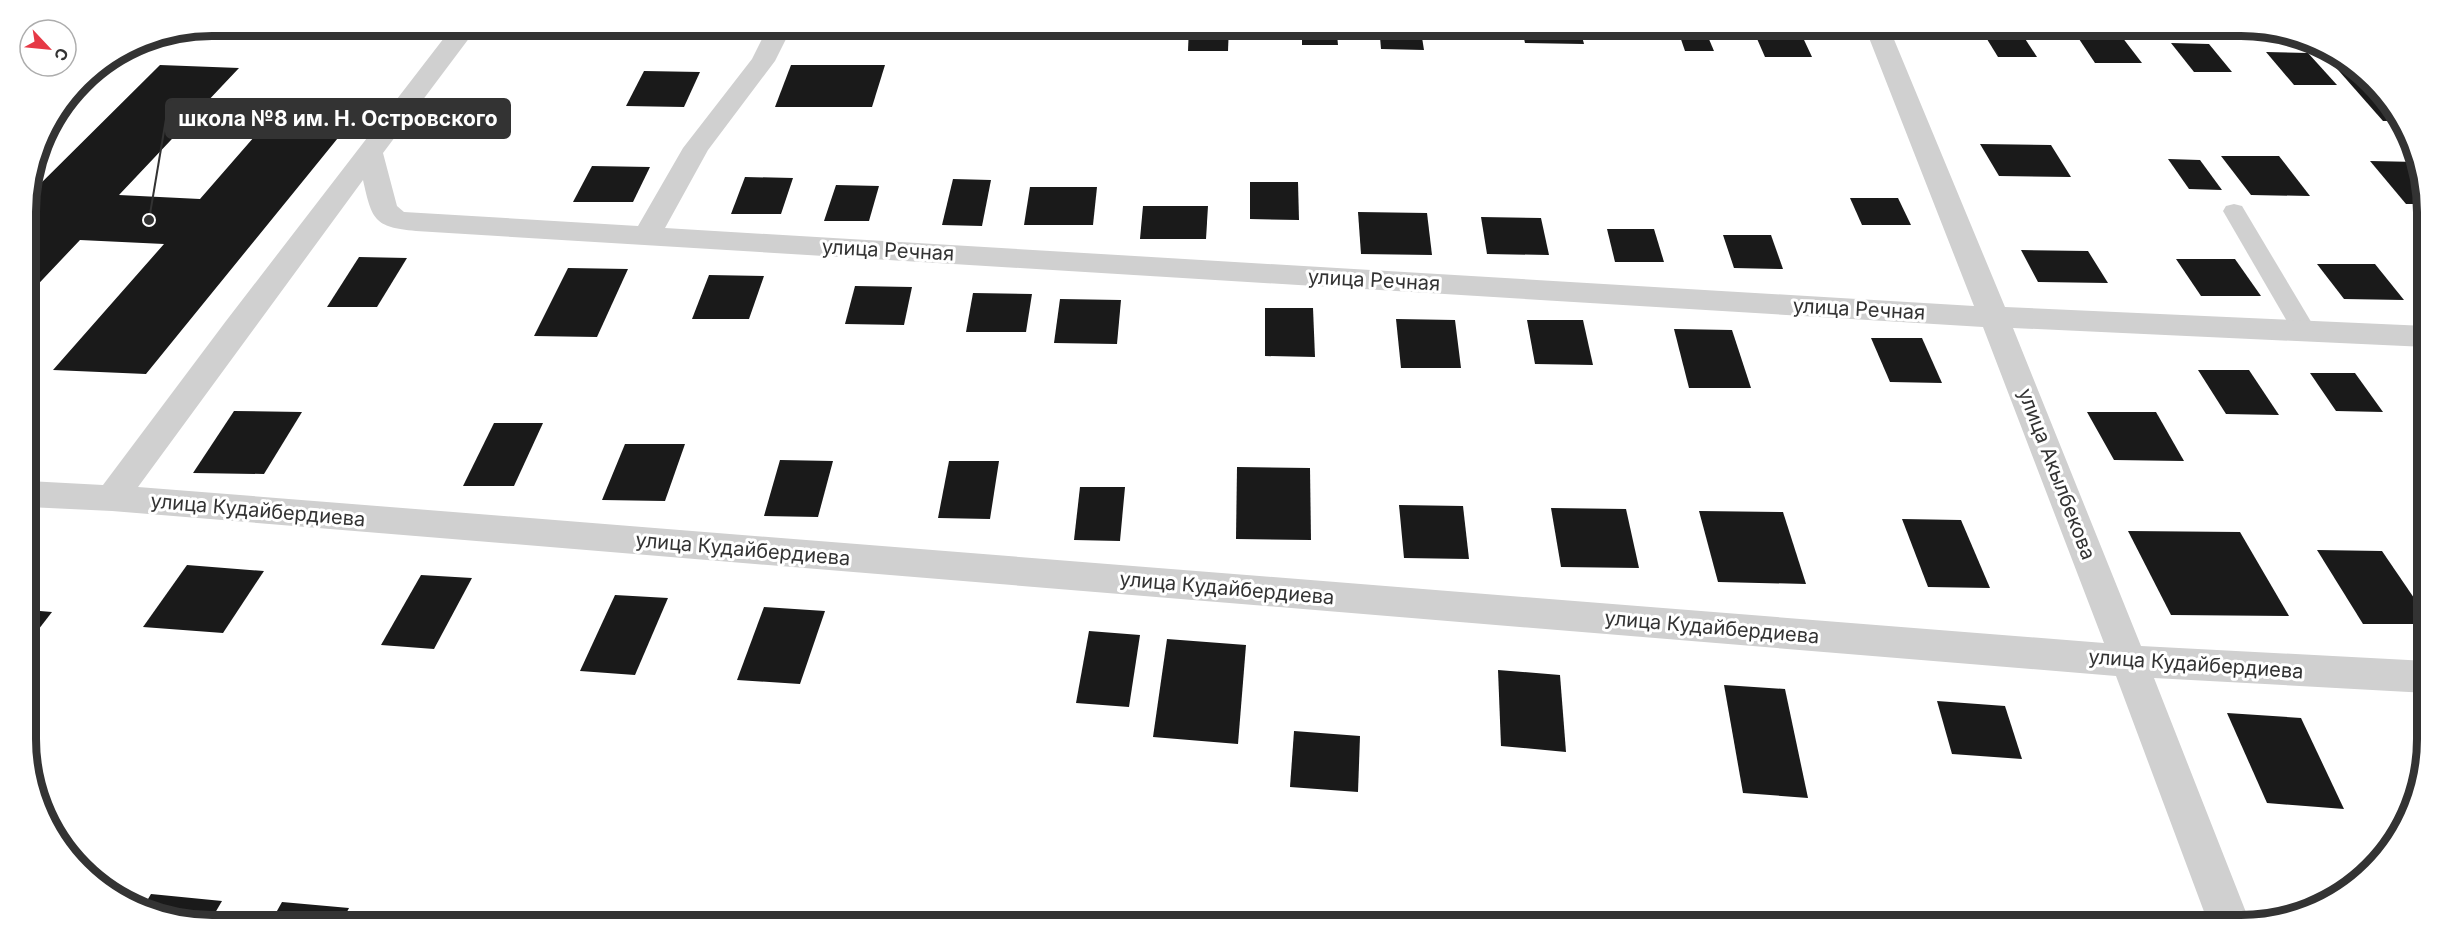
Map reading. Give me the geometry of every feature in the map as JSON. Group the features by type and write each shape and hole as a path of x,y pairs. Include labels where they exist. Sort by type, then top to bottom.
{"street":[{"path":"112,498 459,36"},
{"path":"647,236 696,148 763,61 776,36"},
{"name":"улица Акылбекова","path":"1880,36 1995,317 2130,661 2226,915"},
{"name":"улица Речная","path":"370,152 384,210 396,220 1995,317 2417,336"},
{"name":"улица Кудайбердиева","path":"36,494 112,498 2130,661 2417,676"}],"lane":[{"path":"2234,211 2304,330"}],"building":[{"path":"1189,36 1229,36 1228,51 1188,51"},
{"path":"1302,36 1337,36 1338,45 1302,45"},
{"path":"1380,36 1422,36 1424,50 1381,49"},
{"path":"1523,36 1582,36 1584,44 1525,43"},
{"path":"1680,36 1708,36 1714,51 1685,51"},
{"path":"1756,36 1802,36 1812,57 1765,57"},
{"path":"1985,36 2023,36 2037,57 1998,57"},
{"path":"2077,36 2122,37 2142,63 2095,63"},
{"path":"2171,43 2209,44 2232,72 2194,72"},
{"path":"2266,52 2308,53 2337,85 2294,85"},
{"path":"2330,60 2357,80 2373,96 2391,121 2383,121"},
{"path":"160,65 239,68 119,195 200,199 274,114 355,117 146,374 53,370 164,244 80,240 36,286 38,186"},
{"path":"791,65 885,65 872,107 775,107"},
{"path":"644,71 700,72 684,107 626,106"},
{"path":"1980,144 2051,145 2071,177 1999,176"},
{"path":"2221,156 2279,156 2310,196 2251,195"},
{"path":"2168,159 2200,160 2222,190 2189,189"},
{"path":"2370,161 2410,162 2416,204 2406,204"},
{"path":"592,166 650,167 633,202 573,202"},
{"path":"745,177 793,178 781,214 731,214"},
{"path":"953,179 991,180 982,226 942,225"},
{"path":"1250,182 1298,182 1299,220 1250,219"},
{"path":"836,185 879,186 869,221 824,221"},
{"path":"1030,187 1097,187 1093,225 1024,225"},
{"path":"1850,198 1898,198 1911,225 1862,225"},
{"path":"1143,206 1208,206 1206,239 1140,239"},
{"path":"1358,212 1427,213 1432,255 1361,254"},
{"path":"1481,217 1541,218 1549,255 1487,254"},
{"path":"1607,229 1654,229 1664,262 1615,262"},
{"path":"1723,235 1771,235 1783,269 1734,268"},
{"path":"2021,250 2088,251 2108,283 2038,282"},
{"path":"359,257 407,258 377,307 327,307"},
{"path":"2176,259 2235,259 2261,296 2201,296"},
{"path":"2317,264 2375,264 2404,300 2344,299"},
{"path":"568,268 628,269 597,337 534,336"},
{"path":"709,275 764,276 749,319 692,319"},
{"path":"855,286 912,287 904,325 845,324"},
{"path":"973,293 1032,294 1026,332 966,332"},
{"path":"1060,299 1121,300 1117,344 1054,343"},
{"path":"1265,308 1313,308 1315,357 1265,356"},
{"path":"1396,319 1455,320 1461,368 1401,368"},
{"path":"1527,320 1583,320 1593,365 1535,364"},
{"path":"1674,329 1732,330 1751,388 1689,388"},
{"path":"1871,338 1922,338 1942,383 1890,382"},
{"path":"2198,370 2249,370 2279,415 2226,414"},
{"path":"2310,373 2355,373 2383,412 2336,411"},
{"path":"234,411 302,412 264,474 193,473"},
{"path":"2087,412 2156,412 2184,461 2114,460"},
{"path":"494,423 543,423 514,486 463,486"},
{"path":"625,444 685,444 665,501 602,500"},
{"path":"780,460 833,461 818,517 764,516"},
{"path":"949,461 999,461 990,519 938,518"},
{"path":"1237,467 1310,468 1311,540 1236,539"},
{"path":"1080,487 1125,487 1120,541 1074,540"},
{"path":"1399,505 1463,506 1469,559 1404,558"},
{"path":"1551,508 1626,509 1639,568 1561,567"},
{"path":"1699,511 1783,512 1806,584 1718,582"},
{"path":"1902,519 1961,520 1990,588 1928,587"},
{"path":"2128,531 2240,532 2289,616 2171,615"},
{"path":"2317,550 2382,551 2417,602 2417,624 2363,624"},
{"path":"187,565 264,571 223,633 143,627"},
{"path":"421,575 472,578 434,649 381,645"},
{"path":"615,595 668,598 635,675 580,671"},
{"path":"764,607 825,611 800,684 737,680"},
{"path":"36,611 52,612 36,633"},
{"path":"1089,631 1140,635 1129,707 1076,703"},
{"path":"1167,639 1246,645 1238,744 1153,737"},
{"path":"1498,670 1560,675 1566,752 1501,746"},
{"path":"1724,685 1785,689 1808,798 1743,793"},
{"path":"1937,701 2005,706 2022,759 1952,754"},
{"path":"2227,713 2301,718 2344,809 2267,803"},
{"path":"1294,731 1360,736 1358,792 1290,787"},
{"path":"151,894 222,901 214,915 178,912 146,902"},
{"path":"282,902 349,908 345,915 275,915"}],"place":[{"name":"школа №8 им. Н. Островского","path":"149,220"}]}
